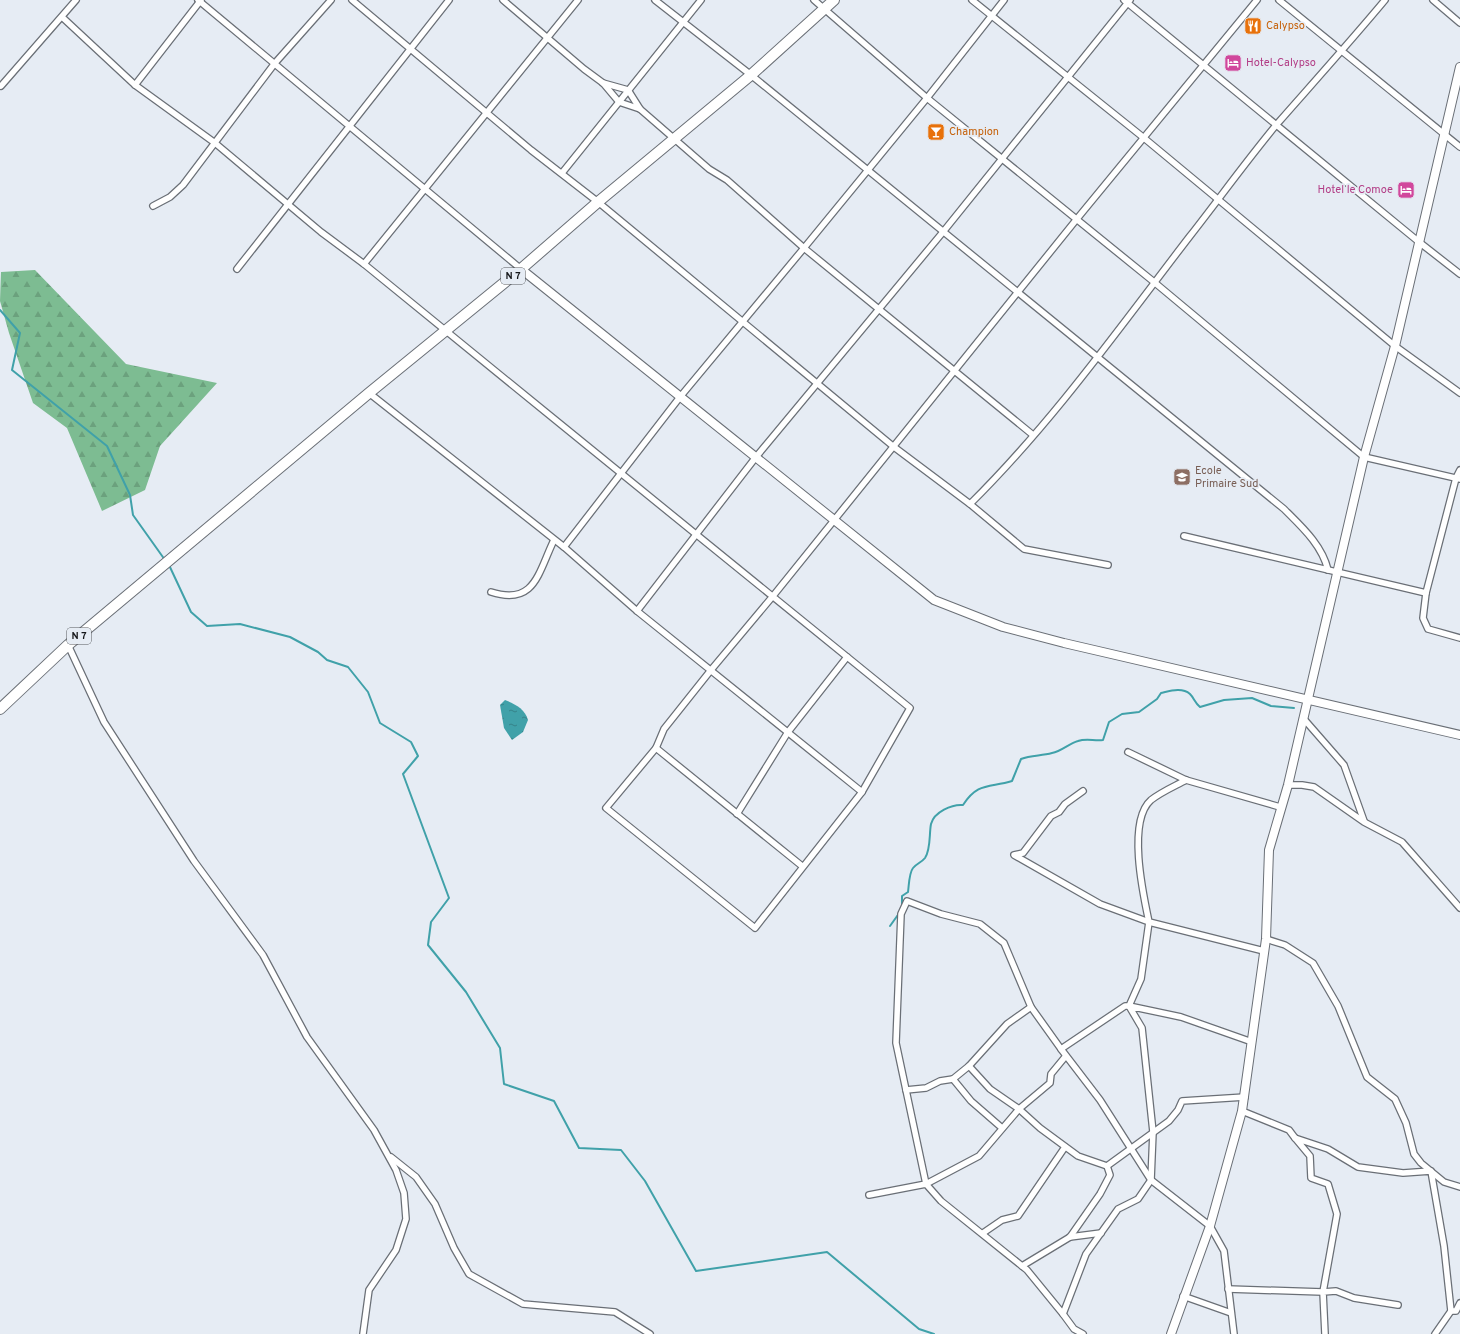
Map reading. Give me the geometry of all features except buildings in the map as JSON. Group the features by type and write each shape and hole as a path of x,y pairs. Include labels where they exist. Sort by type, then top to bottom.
{"highway":[{"name":"N 7","path":"0,708 68,645 369,393 521,269 598,202 751,75 826,9 834,0"}],"main road":[{"path":"1171,1334 1183,1296 1210,1226 1242,1111 1266,940 1269,850 1280,807 1288,785 1364,457 1395,346 1460,67"},
{"path":"521,269 934,600 1003,627 1156,665 1307,698 1460,735"}],"street":[{"path":"1,86 76,0"},
{"path":"153,206 170,197 184,185 275,63 330,0"},
{"path":"352,0 894,447 970,504 1024,549 1108,565"},
{"path":"237,269 449,0"},
{"path":"503,0 603,82 619,102 640,109"},
{"path":"364,264 578,0"},
{"path":"655,0 751,75 867,171 1018,291 1284,509 1309,534 1320,550 1328,570"},
{"path":"562,173 701,0"},
{"path":"814,0 927,98 1154,282 1364,457 1458,478"},
{"path":"972,0 1219,199 1395,346 1460,393"},
{"path":"564,547 680,397 744,322 927,98 1004,0"},
{"path":"62,17 135,85 215,144 321,232 364,264 619,474 773,596 910,708 862,792 802,866 755,928 606,808 656,748 664,729 710,670 773,596 833,520 894,447 953,370 1257,0"},
{"path":"1279,0 1460,147"},
{"path":"970,504 1003,472 1033,436 1098,356 1276,125 1343,51 1385,0"},
{"path":"1433,0 1460,24"},
{"path":"135,85 200,1 521,269"},
{"path":"636,611 756,457 944,232 1127,1 1203,66 1460,274"},
{"path":"603,82 628,90 640,109 709,169 727,180 804,248 1033,436"},
{"path":"369,393 564,547 636,611 862,792"},
{"path":"1460,470 1426,593 1423,618 1428,629 1460,638"},
{"path":"1184,536 1426,593"},
{"path":"491,592 511,596 520,595 526,591 535,580 554,540"},
{"path":"68,645 104,722 194,861 263,954 307,1038 374,1130 389,1156 404,1193 406,1219 396,1250 369,1290 363,1334"},
{"path":"738,814 788,732 847,657"},
{"path":"1303,718 1344,765 1364,822"},
{"path":"656,748 802,866"},
{"path":"1128,752 1186,780 1280,807"},
{"path":"1129,1006 1141,979 1149,922 1139,874 1139,820 1150,801 1186,780"},
{"path":"1288,785 1302,784 1314,787 1364,822 1402,842 1460,908"},
{"path":"1083,790 1065,804 1059,812 1051,816 1023,853 1014,855 1100,904 1149,922 1264,951"},
{"path":"1083,1334 1074,1329 1022,1266 983,1233 941,1201 926,1184 896,1043 902,914 907,901 940,914 980,924 1004,944 1031,1007 1065,1057 1100,1100 1151,1180 1210,1226 1224,1251 1230,1313 1234,1334"},
{"path":"1266,940 1285,945 1313,963 1338,1006 1367,1077 1394,1099 1406,1123 1414,1154 1421,1163 1444,1182 1460,1187"},
{"path":"1061,1049 1125,1006 1181,1017 1252,1042"},
{"path":"1063,1314 1086,1254 1118,1209 1138,1199 1151,1180 1153,1132 1142,1028 1129,1006"},
{"path":"906,1090 926,1088 940,1081 953,1078 969,1066 1007,1024 1031,1007"},
{"path":"869,1195 926,1184 978,1156 1019,1109 1050,1083 1051,1074 1065,1057"},
{"path":"969,1066 990,1090 1019,1109 1078,1156 1107,1166"},
{"path":"953,1078 971,1101 1002,1128"},
{"path":"1107,1166 1130,1147 1169,1122 1178,1110 1182,1101 1245,1097"},
{"path":"1242,1111 1289,1130 1310,1156 1311,1178 1328,1184 1337,1214 1323,1292 1325,1334"},
{"path":"1295,1138 1328,1149 1358,1167 1403,1173 1431,1171"},
{"path":"983,1233 1002,1220 1018,1216 1066,1147"},
{"path":"389,1156 416,1177 431,1198 454,1248 470,1274 523,1304 614,1312 650,1334"},
{"path":"1070,1237 1104,1187 1110,1175 1107,1166"},
{"path":"1431,1171 1444,1246 1451,1311"},
{"path":"1022,1266 1070,1237 1101,1233"},
{"path":"1228,1289 1323,1292 1336,1291 1354,1298 1398,1305"},
{"path":"1183,1296 1230,1313"},
{"path":"1435,1334 1451,1311 1456,1310 1460,1303"}],"green space":[{"path":"35,270 126,364 217,383 160,446 145,490 102,511 67,428 33,403 9,333 0,301 1,272"}],"water":[{"path":"505,700 516,705 522,710 527,716 528,720 523,732 512,740 504,728 500,705"}],"waterway":[{"path":"0,310 20,333 12,370 107,446 130,495 133,515 165,560"},
{"path":"169,565 191,612 207,626 240,624 290,637 318,652 327,660 348,667 368,692 380,723 411,742 418,756 403,774 449,898 431,922 428,945 466,992 500,1048 504,1084 554,1101 579,1148 621,1150 645,1181 696,1271 827,1252 919,1329 934,1334"},
{"path":"902,908 902,896 908,892 912,870 925,858 927,854 931,824 936,816 949,807 963,805 968,798 979,789 1012,781 1021,759 1056,752 1074,742 1081,740 1103,740 1109,722 1122,714 1139,712 1157,699 1161,693 1180,690 1187,692 1200,707 1224,700 1252,698 1271,706 1294,708"},
{"path":"890,926 900,912"}],"place":[{"name":"Calypso","path":"1253,26"},
{"name":"Hotel-Calypso","path":"1233,63"},
{"name":"Champion","path":"936,132"},
{"name":"Hotel le Comoe","path":"1406,190"},
{"name":"Ecole Primaire Sud","path":"1182,477"}]}
